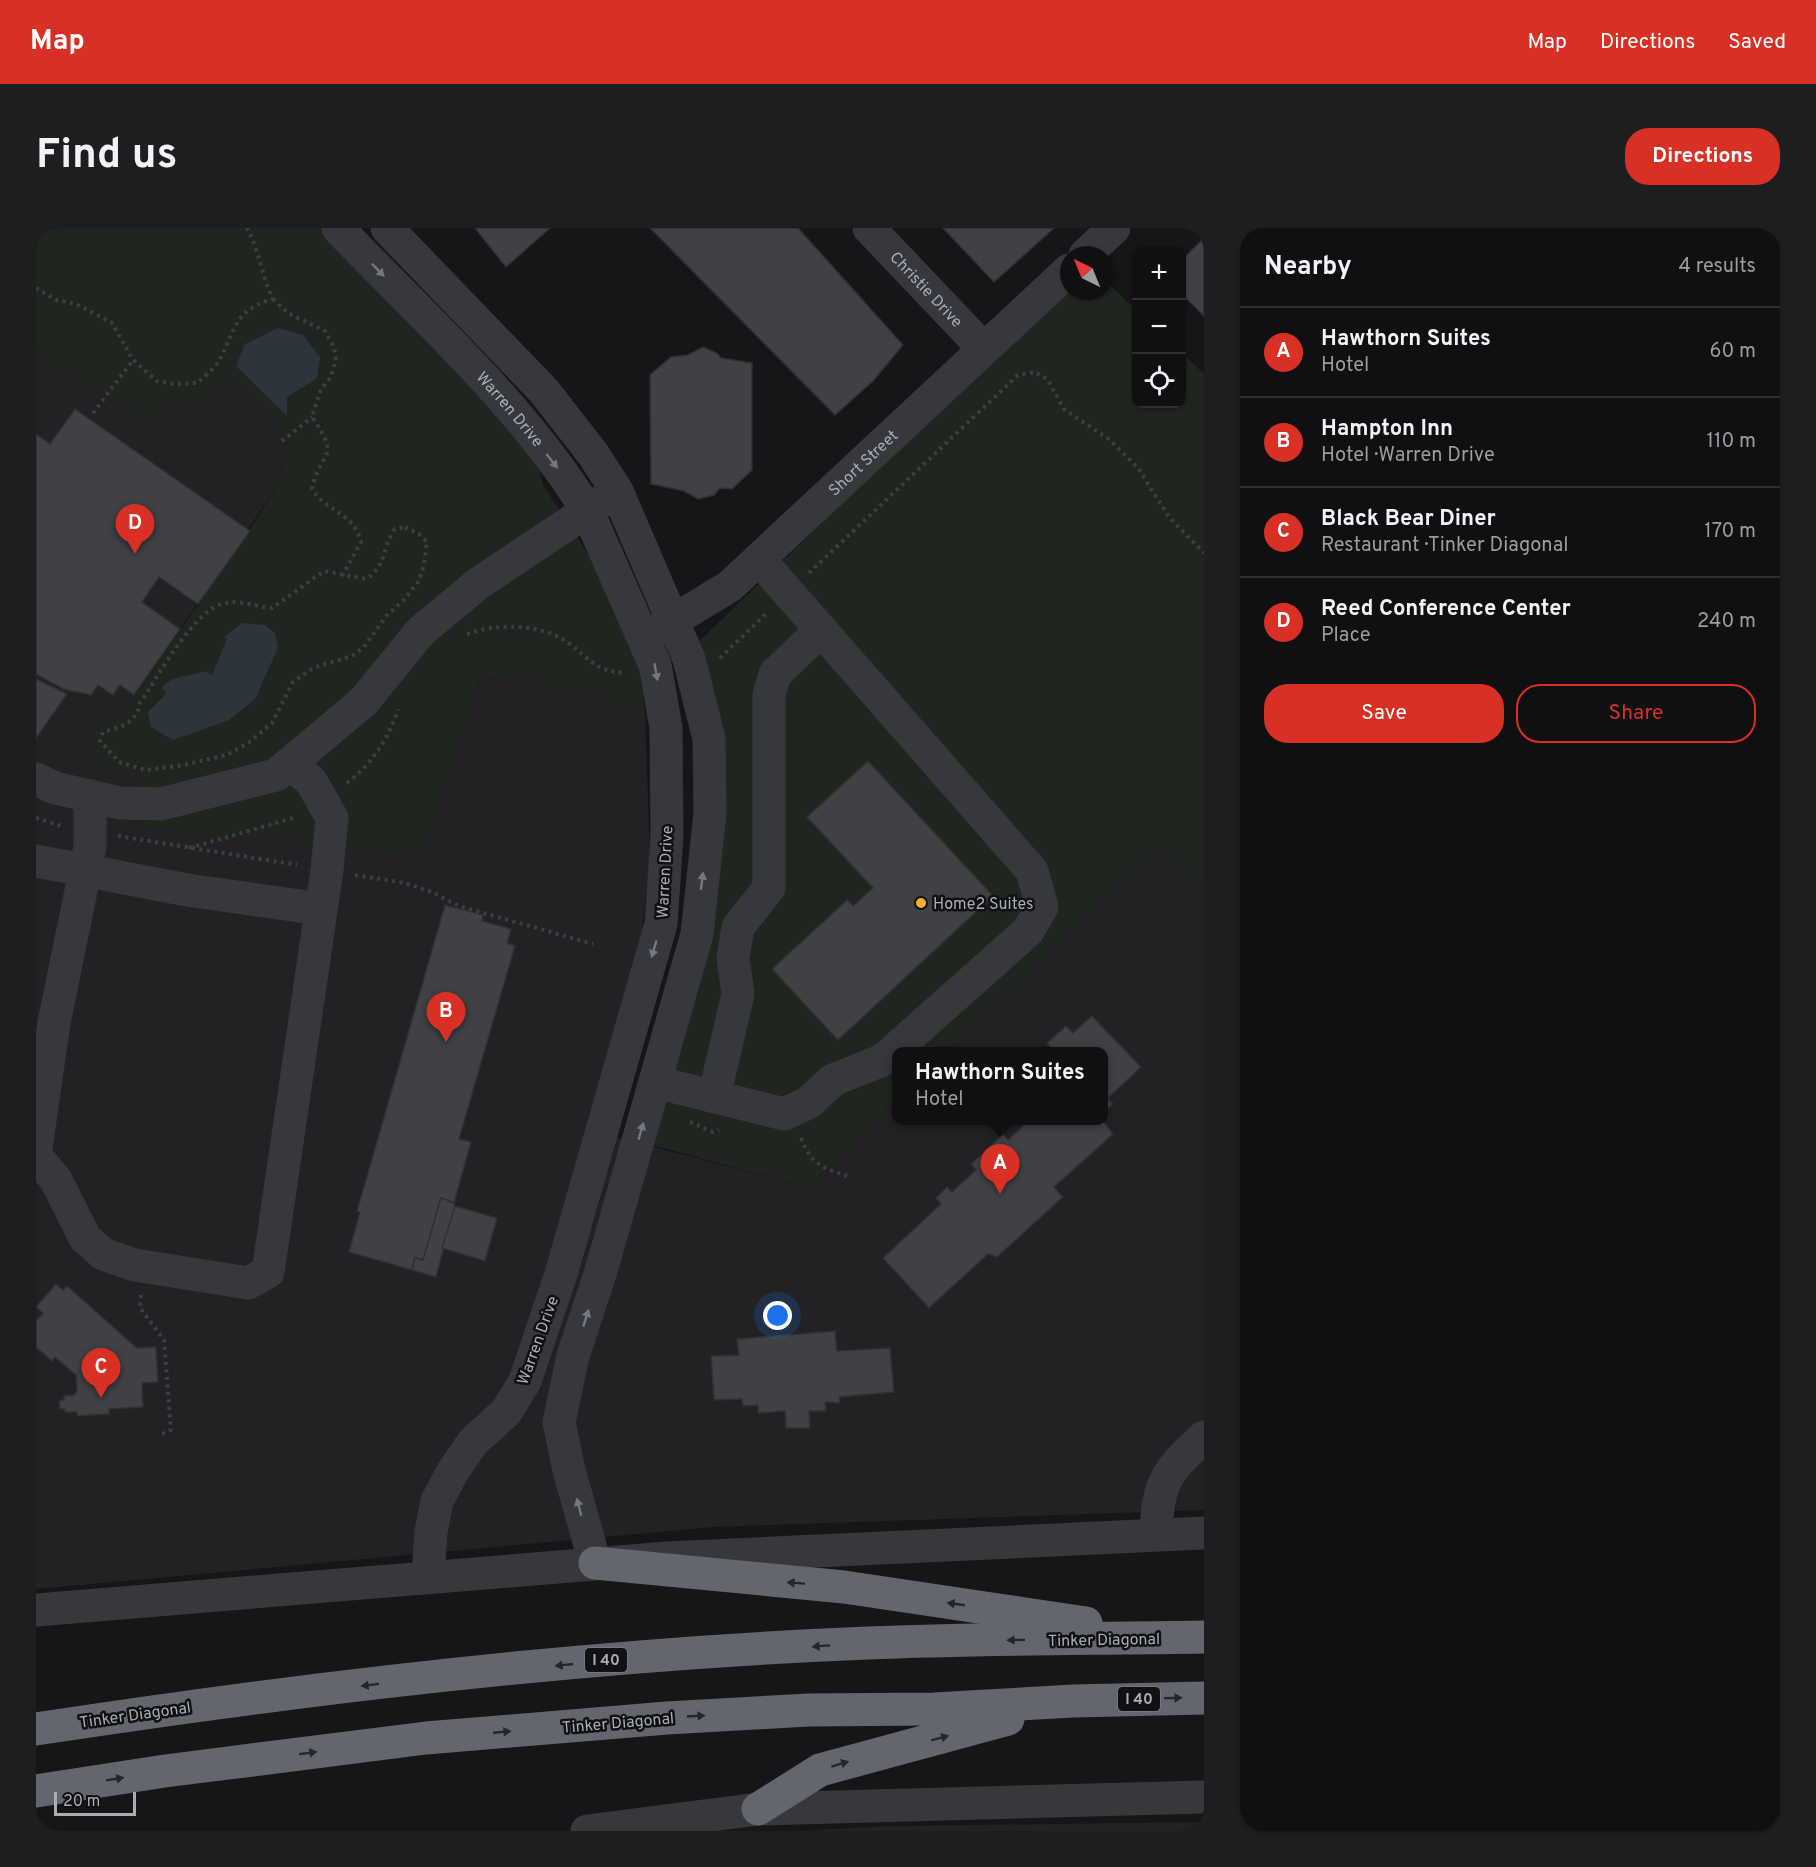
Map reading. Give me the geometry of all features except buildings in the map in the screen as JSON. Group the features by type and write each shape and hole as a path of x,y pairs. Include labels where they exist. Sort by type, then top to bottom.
{"highway":[{"path":"595,1563 844,1587 1192,1637"},
{"name":"Tinker Diagonal","path":"36,1729 151,1711 423,1678 639,1657 868,1643 1192,1637"},
{"name":"Tinker Diagonal","path":"36,1791 165,1771 437,1737 667,1718 808,1710 934,1709 1073,1701 1204,1698"},
{"path":"758,1809 828,1767 1073,1701"}],"street":[{"name":"Warren Drive","path":"338,228 531,433 587,510 644,637 656,672 666,728 667,836 661,924 561,1274 525,1381 506,1412 473,1442 453,1471 437,1501 431,1532 428,1576"},
{"path":"387,228 544,391 593,454 617,491 689,659 709,739 710,813 697,934 601,1271 573,1356 559,1422 595,1563"},
{"name":"Christie Drive","path":"869,228 984,349"},
{"path":"1095,246 1114,228"},
{"name":"Short Street","path":"644,637 674,622 730,586 1060,278"},
{"path":"36,779 55,788 120,803 161,804 276,775 364,701 420,632 479,583 617,491"},
{"path":"759,559 1032,871 1042,907 1028,931 898,1047"},
{"path":"714,1097 738,994 733,958 738,927 769,888 768,695 775,674 821,630"},
{"path":"36,1156 56,1180 85,1238 103,1254 146,1266 248,1283 268,1272 321,909 332,818 311,781 289,764"},
{"path":"36,1148 45,1021 90,847 90,796"},
{"path":"36,861 84,872 321,909"},
{"path":"697,934 736,942"},
{"path":"655,1082 784,1114 808,1103 833,1080 883,1060 892,1052"},
{"path":"1156,1534 1158,1498 1174,1464 1204,1437"},
{"path":"36,1610 595,1563 1204,1533"},
{"path":"587,1831 758,1809 1204,1797"}],"path":[{"path":"247,228 256,243 264,282 273,299 288,313 325,331 333,347 336,360 334,369 314,403 312,417 328,442 327,457 315,473 312,489 321,502 344,514 357,530 361,543 342,576"},
{"path":"36,288 56,300 76,304 112,323 133,360 157,381 174,384 197,383 220,359 235,324 245,312 273,299"},
{"path":"93,412 133,360"},
{"path":"689,659 711,662 719,658 1018,375 1035,372 1047,379 1064,409 1110,440 1138,468 1169,517 1204,553"},
{"path":"282,441 312,417"},
{"path":"405,527 419,534 427,542 419,581 403,601 387,615 364,647 352,656 329,661 313,668 293,681 272,723 227,755 184,765 145,770 119,762 100,741 103,732 130,722 138,714 140,703 198,620 213,607 239,602 272,608 324,571 342,576 366,579 377,572 384,561 387,541 395,529 405,527"},
{"path":"463,635 482,628 515,626 546,633 568,643 592,665 617,672 656,672"},
{"path":"189,848 307,813 361,772 392,727 399,706"},
{"path":"146,1266 140,1308 164,1340 171,1430 162,1434"}],"shaded area":[{"path":"36,228 321,228 536,457 543,485 599,571 638,662 645,710 503,674 496,678 480,680 423,855 144,827 144,782 102,765 89,744 100,724 129,704 249,531 276,488 289,450 276,418 229,375 213,383 201,402 173,401 150,420 41,358 36,339"},
{"path":"1114,289 1132,306 1132,408 1186,408 1186,357 1204,374 1204,888 1163,844 952,1047 892,1047 892,1106 808,1187 648,1144 710,904 695,645 1060,295 1060,300 1114,300"},
{"path":"278,328 303,335 320,357 317,378 287,397 287,416 236,366 245,344"},
{"path":"36,339 41,358 173,401 201,402 213,383 229,375 276,418 289,450 276,488 129,704 100,724 102,765 144,782 422,855 480,680 496,678 503,674 645,710 650,861 640,947 585,1129 808,1187 892,1106 892,1125 1108,1125 1108,1047 952,1047 1164,843 1204,888 1204,1510 714,1527 36,1589"},
{"path":"242,623 265,625 275,633 278,648 255,699 229,720 173,740 151,727 148,712 167,693 162,688 166,683 206,671 212,675 227,639 224,637"},
{"path":"1204,1822 1204,1831 796,1831 890,1826"}],"place":[{"name":"Reed Conference Center","path":"135,554"},
{"name":"Home2 Suites","path":"921,903"},
{"name":"Hampton Inn","path":"446,1042"},
{"name":"Hawthorn Suites","path":"1000,1194"},
{"name":"Black Bear Diner","path":"101,1398"}]}
